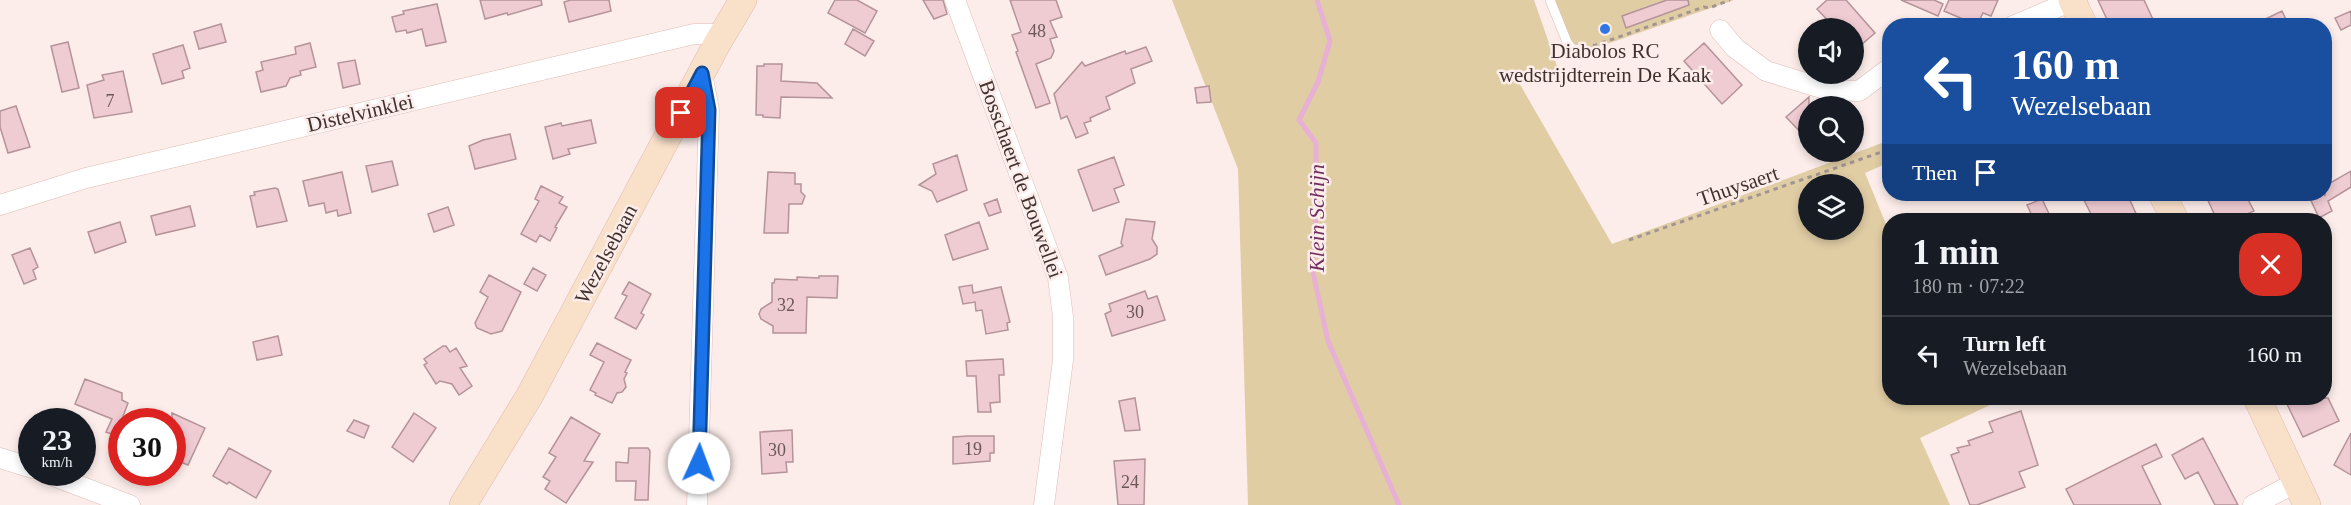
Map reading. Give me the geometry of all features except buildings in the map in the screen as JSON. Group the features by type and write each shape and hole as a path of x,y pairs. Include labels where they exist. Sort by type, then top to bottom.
{"street":[{"name":"Wezelsebaan","path":"463,505 530,395 743,0"},
{"name":"Bosschaert de Bouwellei","path":"955,0 1058,278 1063,317 1063,360 1044,505"},
{"path":"2031,18 2072,0 2080,18"},
{"path":"1720,30 1735,48 1766,71 1828,90 1859,91 1882,74"},
{"name":"Distelvinklei","path":"0,205 86,178 694,34 723,34"},
{"path":"697,505 709,110 702,73"},
{"path":"2253,505 2302,494 2261,405"},
{"path":"0,458 18,464"},
{"path":"80,486 130,505"}],"lane":[{"path":"1550,0 1567,42 1572,49 1582,50"}],"path":[{"path":"1582,50 1730,0"},
{"name":"Thuysaert","path":"1629,240 1882,152"}],"shaded area":[{"path":"1172,0 1534,0 1558,69 1518,81 1612,244 1798,174 1798,240 1864,240 1864,174 1799,174 1831,162 1864,162 1864,150 1882,143 1882,166 1865,173 1882,214 1882,405 1990,405 1920,438 1950,505 1248,505 1238,169"},
{"name":"Diabolos RC wedstrijdterrein De Kaak","path":"1549,0 1734,0 1569,57"}],"waterway":[{"name":"Klein Schijn","path":"1317,0 1330,41 1318,82 1299,120 1316,143 1313,272 1328,341 1399,505"}],"place":[{"name":"Diabolos RC wedstrijdterrein De Kaak","path":"1605,29"}],"route":[{"path":"681,113 702,73 709,110 699,463"}]}
